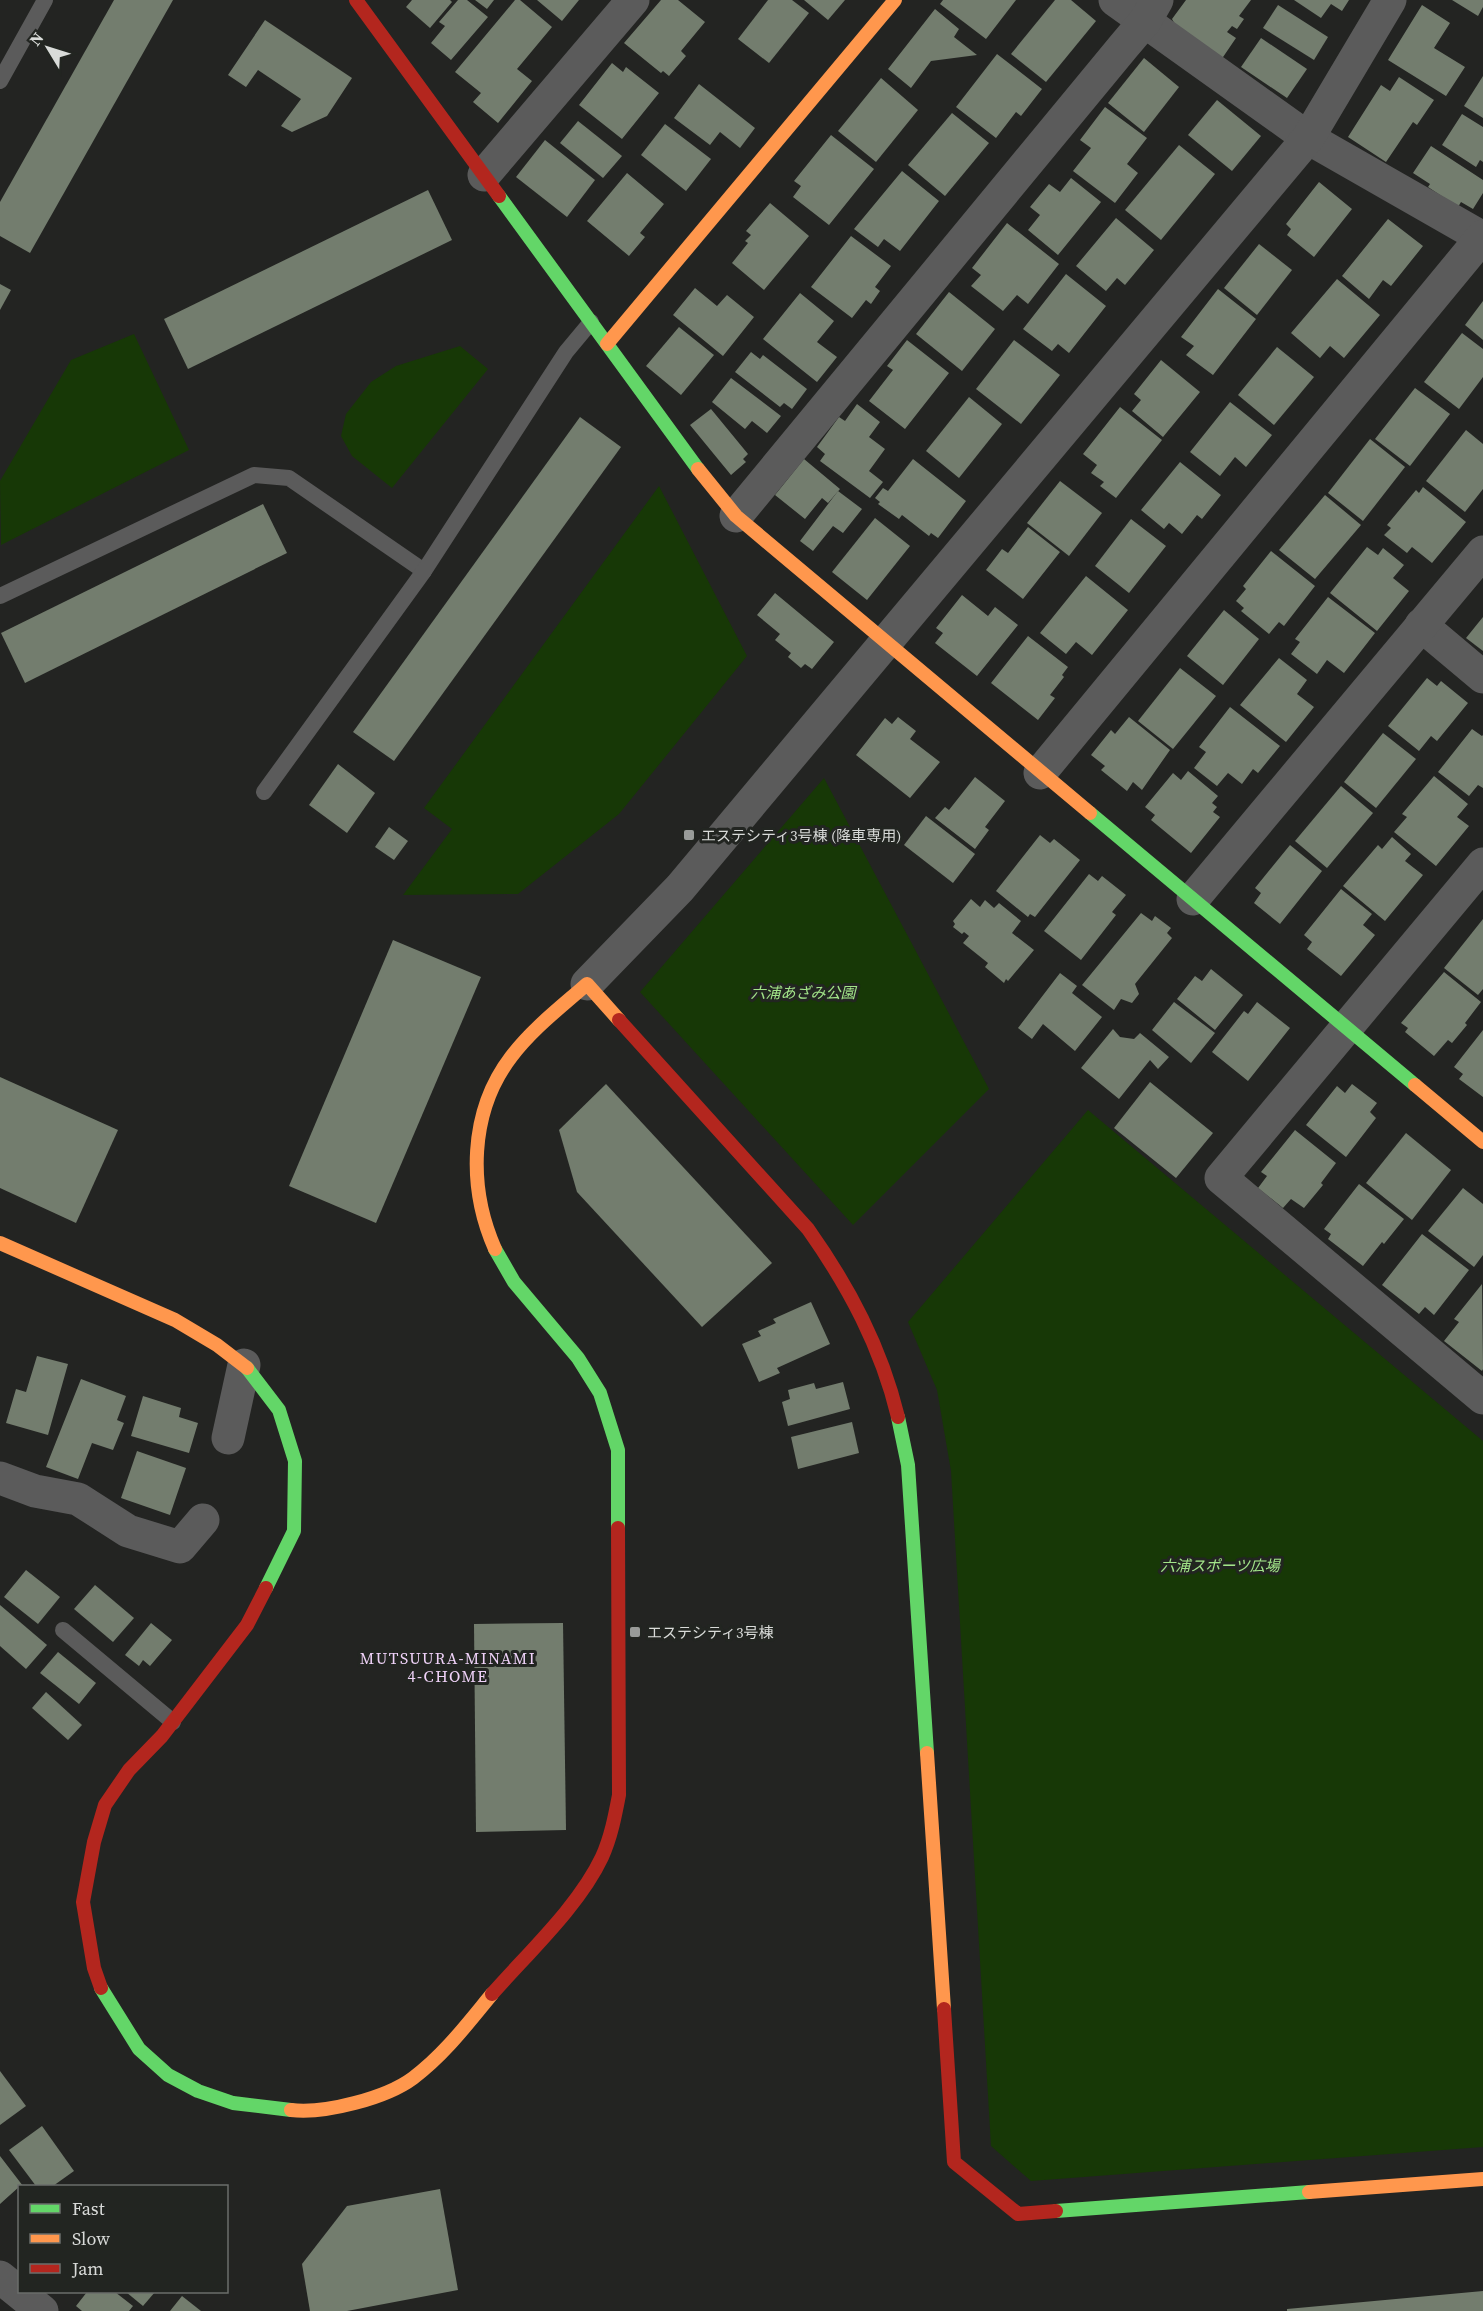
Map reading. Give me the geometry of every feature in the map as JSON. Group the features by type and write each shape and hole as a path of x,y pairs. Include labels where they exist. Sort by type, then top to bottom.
{"street":[{"path":"356,0 700,471 736,516 1483,1142"},
{"path":"484,175 633,0"},
{"path":"607,344 895,0"},
{"path":"1040,773 1483,237 1308,138 1151,10 1115,0"},
{"path":"0,1243 175,1320 217,1345 244,1365 279,1410 296,1461 294,1530 247,1625 173,1722 129,1770 105,1805 94,1842 83,1902 94,1968 104,1995 139,2049 168,2075 198,2091 233,2103 307,2112 345,2106 380,2094 411,2079 440,2054 586,1886 601,1860 613,1828 619,1795 618,1450 605,1404 596,1384 514,1283 495,1254 478,1200 476,1172 477,1146 491,1090 504,1067 538,1027 587,984 680,888 1308,138 1390,0"},
{"path":"736,516 1151,10"},
{"path":"1192,899 1483,552"},
{"path":"1421,625 1483,677"},
{"path":"1483,864 1221,1178 1483,1398"},
{"path":"587,984 808,1229 831,1260 852,1296 874,1337 888,1375 900,1419 908,1465 954,2162 1018,2214 1483,2179"},
{"path":"228,1438 244,1365"},
{"path":"0,1478 35,1491 78,1499 128,1531 180,1547 203,1520"},
{"path":"0,2277 18,2292"},
{"path":"20,2293 42,2311"}],"lane":[{"path":"0,81 45,0"},
{"path":"264,792 424,571 566,352 591,322"},
{"path":"0,596 254,475 289,478 424,571"},
{"path":"63,1630 173,1722"}],"green space":[{"path":"134,334 189,450 1,545 0,481 71,360"},
{"path":"460,346 488,369 392,488 352,456 341,436 346,414 371,382 396,366"},
{"path":"659,486 747,656 619,814 518,894 403,895 452,829 424,808"},
{"name":"六浦あざみ公園","path":"824,778 989,1089 853,1225 640,992"},
{"name":"六浦スポーツ広場","path":"1088,1110 1483,1441 1483,2147 1031,2181 991,2146 951,1471 937,1390 908,1322"}],"building":[{"path":"114,0 173,0 30,253 0,236 0,202"},
{"path":"412,0 450,0 452,2 430,28 406,7"},
{"path":"458,0 467,0 488,17 451,60 431,43 445,26 439,22"},
{"path":"475,0 494,0 487,9"},
{"path":"515,0 520,0 552,27 517,69 532,81 498,123 473,102 481,93 455,72"},
{"path":"537,0 579,0 562,21"},
{"path":"661,0 678,0 705,22 681,51 686,56 669,76 663,71 661,73 624,43"},
{"path":"768,0 792,0 809,13 769,63 738,39"},
{"path":"804,0 845,0 828,20"},
{"path":"943,0 1016,0 986,39 940,4"},
{"path":"1055,0 1071,0 1096,21 1046,82 1011,54"},
{"path":"1186,0 1251,0 1239,16 1244,19 1237,29 1232,26 1227,32 1236,38 1221,60 1177,28 1172,19"},
{"path":"1294,0 1349,0 1342,11 1331,4 1321,18"},
{"path":"1452,0 1483,0 1483,7 1478,16"},
{"path":"1278,5 1328,37 1314,60 1263,28"},
{"path":"1422,5 1450,23 1434,48 1465,67 1446,96 1388,60"},
{"path":"935,9 959,29 954,37 977,55 931,61 911,88 888,69"},
{"path":"265,20 352,78 327,116 292,132 281,126 301,99 258,70 246,87 228,75"},
{"path":"1261,38 1307,69 1287,98 1241,67"},
{"path":"997,54 1042,89 1021,116 1016,112 996,138 956,107"},
{"path":"1144,58 1179,87 1144,132 1108,103"},
{"path":"612,63 623,72 626,67 659,93 622,139 579,105"},
{"path":"1483,76 1483,118 1464,106"},
{"path":"1399,77 1434,100 1417,125 1413,122 1386,162 1348,137 1381,85 1390,91"},
{"path":"881,78 918,110 876,162 838,131"},
{"path":"699,84 755,128 740,148 720,132 710,145 674,118"},
{"path":"1217,100 1261,136 1232,171 1188,135"},
{"path":"1105,107 1147,138 1127,164 1138,173 1115,203 1073,171 1091,148 1080,140"},
{"path":"952,113 989,143 945,196 908,165"},
{"path":"1462,114 1483,127 1483,162 1480,160 1476,167 1442,145"},
{"path":"578,121 622,156 603,178 560,143"},
{"path":"665,124 711,159 686,191 641,155"},
{"path":"831,135 874,169 829,225 793,197 801,186 794,181"},
{"path":"545,140 595,180 567,217 516,177"},
{"path":"1179,145 1215,174 1161,240 1125,210"},
{"path":"1431,146 1483,180 1483,193 1473,209 1461,202 1458,207 1428,187 1430,184 1413,173"},
{"path":"902,171 939,201 900,251 884,239 878,247 854,229"},
{"path":"627,173 664,204 640,233 645,237 629,256 587,221"},
{"path":"1071,178 1101,202 1058,255 1028,230 1040,215 1030,207 1049,184 1060,192"},
{"path":"1319,182 1352,209 1314,257 1287,235 1291,229 1286,224"},
{"path":"428,190 452,240 188,369 164,319"},
{"path":"770,203 809,236 764,290 732,263 748,243 745,241 751,235 746,231"},
{"path":"1116,218 1154,250 1125,285 1117,278 1106,291 1076,266"},
{"path":"1388,219 1423,246 1391,286 1383,280 1369,299 1342,276"},
{"path":"1007,223 1059,264 1028,304 1017,295 1003,311 971,286 981,275 972,268"},
{"path":"851,236 891,266 875,287 880,291 871,304 866,300 852,318 811,287"},
{"path":"1259,244 1292,270 1257,315 1224,288"},
{"path":"1066,274 1106,306 1069,353 1058,344 1052,351 1023,329"},
{"path":"1337,279 1380,315 1344,358 1330,346 1320,358 1291,333"},
{"path":"0,284 11,290 0,310"},
{"path":"695,288 717,306 727,295 754,317 723,356 673,315"},
{"path":"1218,289 1256,319 1213,375 1186,355 1194,346 1181,337"},
{"path":"949,292 995,329 962,371 916,334"},
{"path":"800,293 834,321 817,342 837,357 817,382 763,339"},
{"path":"1483,301 1483,340 1465,325"},
{"path":"679,327 714,355 681,395 646,366"},
{"path":"1462,333 1483,349 1483,377 1459,409 1424,382"},
{"path":"907,340 949,373 905,429 869,401 893,370 887,366"},
{"path":"1014,340 1060,375 1021,424 976,389"},
{"path":"1277,347 1314,377 1274,425 1238,395"},
{"path":"751,352 760,359 763,355 807,389 792,409 784,403 780,407 735,372"},
{"path":"1161,360 1200,392 1163,437 1132,411 1141,400 1134,394"},
{"path":"731,378 781,416 767,433 752,421 745,429 712,402"},
{"path":"1415,388 1450,414 1410,466 1375,439"},
{"path":"969,397 1002,424 959,478 926,451"},
{"path":"1230,402 1272,435 1246,467 1235,457 1220,476 1190,452"},
{"path":"857,404 880,422 869,437 885,449 869,471 883,482 870,498 820,461 825,454 817,447 839,417 845,421"},
{"path":"1120,407 1162,440 1116,498 1100,486 1104,482 1091,473 1097,465 1083,454"},
{"path":"711,409 748,454 743,459 746,462 731,475 690,425"},
{"path":"580,417 621,447 394,761 353,732"},
{"path":"1466,430 1483,444 1483,489 1465,512 1426,481"},
{"path":"1370,439 1405,467 1363,521 1328,493"},
{"path":"804,459 840,489 828,503 822,498 805,519 775,495"},
{"path":"913,459 966,501 938,538 931,533 929,536 902,515 899,519 878,504 880,502 875,498 883,488 888,491"},
{"path":"1180,462 1221,495 1202,519 1197,515 1182,534 1169,523 1164,529 1141,510"},
{"path":"1060,481 1102,513 1069,556 1027,523"},
{"path":"1423,487 1466,522 1432,563 1412,547 1407,553 1384,535 1391,528 1387,525 1416,490 1419,493"},
{"path":"838,491 862,509 843,533 833,526 813,551 800,541"},
{"path":"1325,495 1361,525 1315,579 1279,550"},
{"path":"263,504 287,553 25,683 1,633"},
{"path":"875,518 910,546 867,600 832,572"},
{"path":"1131,519 1166,546 1129,593 1095,566"},
{"path":"1028,527 1060,552 1023,599 986,570 1002,549 1008,553"},
{"path":"1367,547 1378,555 1383,548 1404,565 1393,578 1409,591 1377,631 1330,593"},
{"path":"1271,551 1315,586 1284,626 1279,622 1269,634 1241,611 1244,608 1236,601 1246,589 1243,586"},
{"path":"1086,576 1128,610 1092,655 1076,642 1066,654 1040,633"},
{"path":"775,593 834,642 812,669 805,664 801,668 788,657 791,653 775,640 780,634 757,615"},
{"path":"962,595 988,616 995,607 1018,625 977,676 935,643 943,633 936,628"},
{"path":"1328,597 1375,633 1344,673 1327,660 1317,674 1291,654 1300,642 1295,639"},
{"path":"1224,610 1259,639 1223,685 1187,656"},
{"path":"1483,617 1483,651 1466,638"},
{"path":"1028,636 1068,667 1062,675 1064,677 1050,695 1055,698 1038,720 991,683"},
{"path":"1279,658 1307,680 1297,694 1314,707 1286,742 1240,705"},
{"path":"1180,668 1216,696 1173,749 1138,721"},
{"path":"1427,678 1437,686 1441,681 1468,703 1437,741 1431,736 1419,751 1388,726"},
{"path":"1230,707 1280,746 1258,773 1253,769 1242,784 1228,773 1217,786 1194,768 1206,752 1199,747"},
{"path":"898,717 916,731 910,739 940,762 910,798 856,755 885,718 892,724"},
{"path":"1129,717 1170,750 1142,790 1133,782 1127,791 1101,770 1105,766 1091,755 1111,730 1115,734"},
{"path":"1472,729 1483,735 1483,788 1478,785 1469,796 1438,772"},
{"path":"1383,733 1416,759 1376,808 1344,782"},
{"path":"338,764 375,793 347,833 309,805"},
{"path":"1188,771 1218,796 1212,803 1217,807 1213,812 1220,817 1191,853 1151,820 1155,815 1145,807 1173,773 1181,780"},
{"path":"1434,776 1468,804 1457,817 1469,826 1436,866 1394,832 1407,817 1402,814"},
{"path":"975,777 1005,801 985,827 989,830 975,849 935,818 945,807 949,810"},
{"path":"1341,786 1373,813 1327,868 1295,841"},
{"path":"926,816 975,854 953,883 904,845"},
{"path":"389,827 408,841 394,860 375,847"},
{"path":"1040,835 1050,843 1054,839 1080,860 1035,917 1030,914 1028,917 996,891"},
{"path":"1392,837 1411,854 1405,861 1423,875 1385,921 1343,886 1378,845 1382,849"},
{"path":"1290,845 1322,871 1280,924 1254,903 1261,893 1255,888"},
{"path":"1089,874 1098,881 1102,876 1126,895 1112,912 1116,915 1081,960 1044,931"},
{"path":"1341,889 1372,914 1363,925 1375,935 1341,976 1307,949 1312,942 1304,935"},
{"path":"971,899 980,907 985,900 994,908 999,903 1021,921 1012,933 1034,950 1004,983 985,967 988,963 963,943 969,936 953,927 955,924 953,921"},
{"path":"1141,913 1152,921 1155,916 1171,928 1167,933 1172,938 1135,984 1139,994 1132,1003 1121,999 1114,1010 1082,985"},
{"path":"1483,919 1483,989 1478,995 1444,968"},
{"path":"393,940 481,977 376,1223 289,1186"},
{"path":"1211,969 1243,995 1215,1030 1177,999 1195,976 1202,981"},
{"path":"1444,972 1481,1002 1465,1023 1467,1025 1452,1043 1448,1040 1434,1056 1405,1032 1408,1028 1401,1023"},
{"path":"1060,973 1077,986 1072,993 1102,1017 1075,1051 1043,1024 1032,1039 1018,1028"},
{"path":"1174,1002 1215,1033 1191,1063 1152,1030"},
{"path":"1257,1002 1290,1028 1248,1081 1212,1052 1244,1011 1248,1014"},
{"path":"1113,1029 1120,1037 1134,1039 1140,1033 1169,1057 1158,1069 1150,1060 1119,1099 1081,1068"},
{"path":"1483,1030 1483,1097 1459,1079 1463,1074 1454,1067"},
{"path":"0,1077 118,1130 76,1223 0,1188"},
{"path":"1150,1082 1213,1133 1176,1178 1114,1128"},
{"path":"606,1084 772,1263 702,1327 577,1192 559,1130"},
{"path":"1352,1084 1377,1103 1370,1112 1376,1118 1346,1157 1306,1125 1337,1086 1345,1093"},
{"path":"1295,1130 1336,1163 1321,1183 1323,1185 1304,1208 1291,1199 1283,1208 1258,1188 1267,1176 1261,1172"},
{"path":"1406,1133 1451,1170 1412,1220 1366,1183"},
{"path":"1359,1184 1404,1219 1363,1266 1328,1239 1331,1234 1324,1229"},
{"path":"1463,1188 1483,1204 1483,1255 1474,1267 1428,1231"},
{"path":"1422,1234 1469,1270 1434,1315 1425,1307 1419,1314 1382,1285"},
{"path":"1482,1284 1482,1371 1444,1341 1459,1322 1454,1319"},
{"path":"811,1302 830,1344 777,1368 780,1373 759,1382 742,1344 761,1336 758,1331 776,1323 773,1319"},
{"path":"37,1356 68,1364 48,1435 6,1423 16,1389 26,1392"},
{"path":"81,1379 126,1396 117,1420 124,1423 113,1450 92,1443 78,1479 46,1467"},
{"path":"843,1382 850,1409 788,1426 782,1402 790,1399 788,1390 814,1383 816,1389"},
{"path":"143,1396 181,1408 179,1417 198,1423 189,1453 131,1436"},
{"path":"852,1422 859,1453 798,1469 791,1437"},
{"path":"137,1451 186,1468 170,1515 121,1498"},
{"path":"26,1570 60,1597 38,1624 4,1597"},
{"path":"95,1585 134,1618 113,1642 74,1609"},
{"path":"0,1605 47,1645 26,1669 0,1646"},
{"path":"151,1623 172,1640 150,1666 143,1660 139,1666 125,1655"},
{"path":"563,1623 566,1830 476,1832 474,1624"},
{"path":"58,1652 96,1683 79,1704 40,1673"},
{"path":"46,1692 82,1725 68,1740 32,1708"},
{"path":"0,2071 26,2106 0,2125"},
{"path":"42,2126 74,2171 54,2185 35,2185 9,2150"},
{"path":"0,2156 22,2185 18,2185 18,2188 0,2204"},
{"path":"440,2189 458,2290 347,2311 310,2311 302,2264 347,2206"},
{"path":"1483,2291 1483,2311 1287,2311 1287,2309"},
{"path":"86,2293 116,2293 133,2306 129,2311 82,2311 76,2306"},
{"path":"127,2293 154,2293 143,2306"},
{"path":"182,2296 201,2311 170,2311"}],"traffic: fast":[{"path":"499,196 698,469"},
{"path":"1090,813 1415,1085"},
{"path":"495,1249 514,1282 578,1358 600,1393 618,1450 618,1528"},
{"path":"247,1368 279,1410 295,1461 294,1531 266,1588"},
{"path":"898,1417 908,1465 927,1753"},
{"path":"101,1988 139,2049 168,2075 198,2091 233,2103 291,2110"},
{"path":"1056,2211 1309,2192"}],"traffic: slow":[{"path":"607,344 895,0"},
{"path":"698,469 736,516 1090,813"},
{"path":"495,1249 480,1201 477,1151 480,1126 497,1079 511,1057 528,1037 587,984 619,1020"},
{"path":"1415,1085 1483,1142"},
{"path":"0,1243 175,1320 217,1345 247,1368"},
{"path":"927,1753 944,2009"},
{"path":"291,2110 321,2110 355,2103 401,2085 413,2078 445,2049 492,1994"},
{"path":"1309,2192 1483,2179"}],"traffic: jam":[{"path":"356,0 499,196"},
{"path":"619,1020 808,1229 837,1273 862,1319 883,1366 898,1417"},
{"path":"492,1994 567,1911 592,1875 602,1857 610,1834 619,1795 618,1528"},
{"path":"101,1988 94,1968 83,1902 94,1842 105,1805 129,1770 162,1736 247,1625 266,1588"},
{"path":"944,2009 954,2162 1018,2214 1056,2211"}],"place":[{"name":"エステシティ3号棟 (降車専用)","path":"689,835"},
{"name":"エステシティ3号棟","path":"635,1632"}],"district":[{"name":"MUTSUURA-MINAMI 4-CHOME","path":"448,1667"}]}
